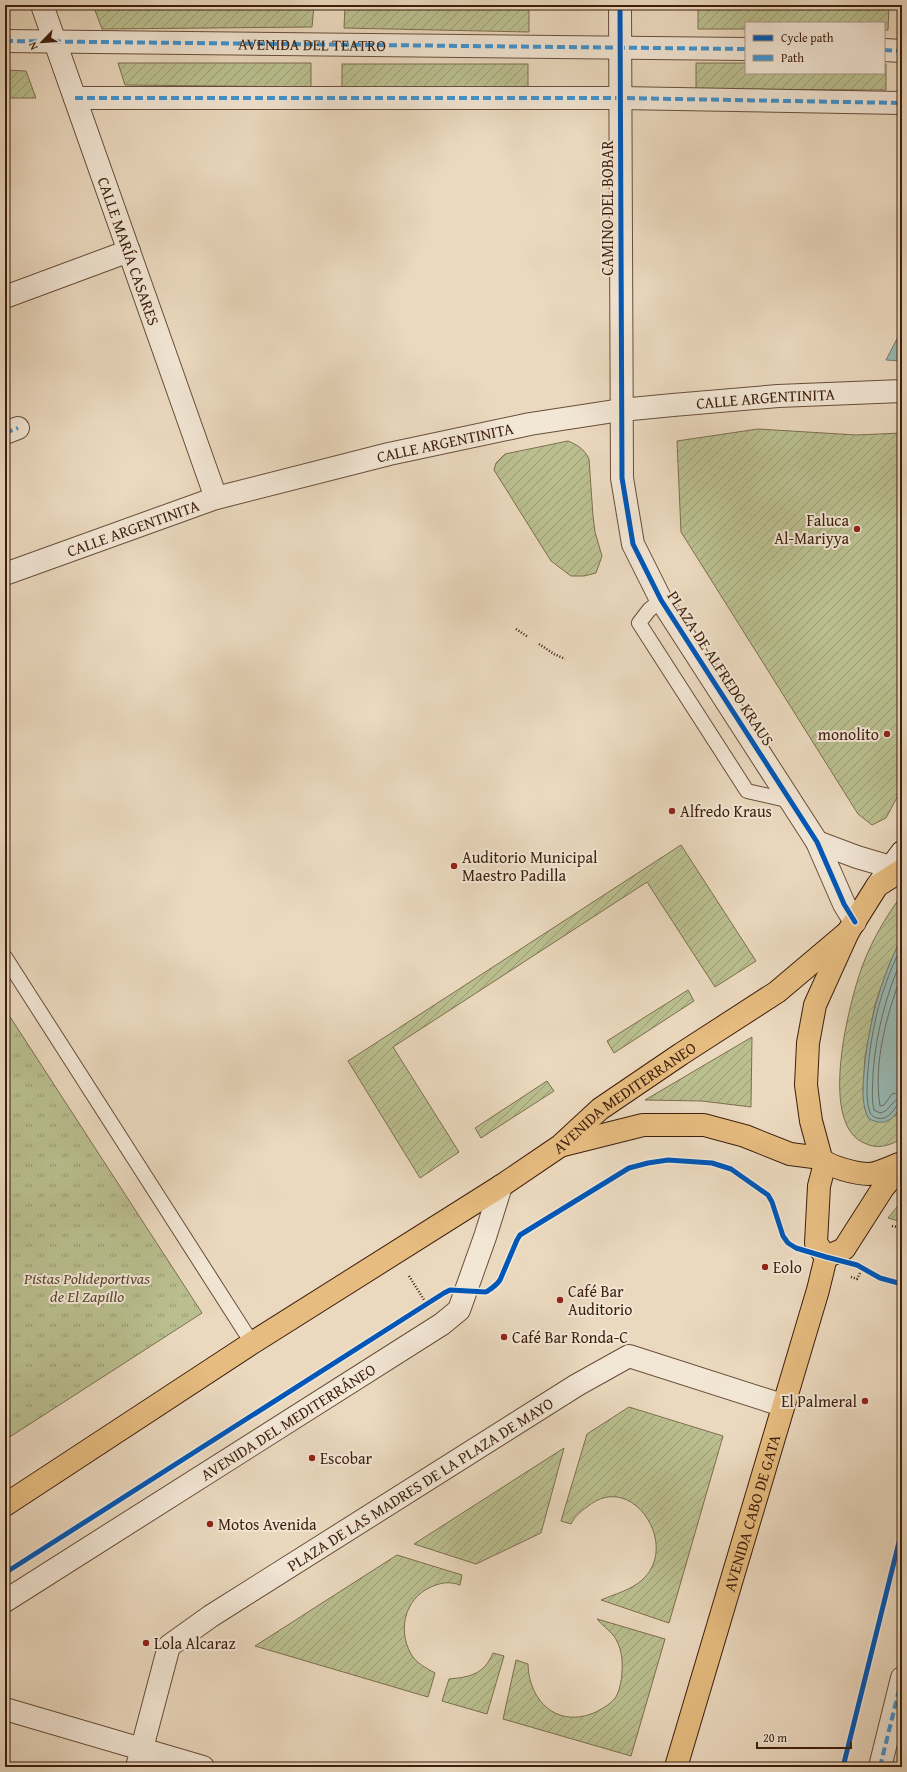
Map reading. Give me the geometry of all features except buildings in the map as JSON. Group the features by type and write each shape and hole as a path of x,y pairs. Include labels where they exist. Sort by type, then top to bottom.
{"main road":[{"path":"899,865 877,886 852,927 815,1005 808,1043 806,1085 811,1122 823,1160 819,1186 816,1243 826,1258 844,1249 883,1188 902,1164"},
{"name":"AVENIDA MEDITERRANEO","path":"560,1146 600,1109 681,1054 777,992 852,927"},
{"name":"AVENIDA MEDITERRANEO","path":"560,1146 643,1125 704,1124 746,1136 790,1154 823,1160 844,1170 869,1174 902,1164"},
{"path":"5,1505 252,1343 501,1186 560,1146"},
{"name":"AVENIDA CABO DE GATA","path":"676,1767 782,1405 818,1290 826,1258"}],"street":[{"name":"CALLE MARÍA CASARES","path":"42,5 216,498"},
{"name":"CAMINO DEL BOBAR","path":"620,5 620,410"},
{"name":"AVENIDA DEL TEATRO","path":"5,41 745,49"},
{"path":"885,50 902,50"},
{"path":"75,98 620,98 902,103"},
{"path":"5,297 129,251"},
{"name":"CALLE ARGENTINITA","path":"5,574 216,498 397,452 530,424 620,410 778,396 902,391"},
{"name":"PLAZA DE ALFREDO KRAUS","path":"620,410 622,478 633,544 661,600 817,842 844,904 852,927"},
{"path":"817,842 857,857 899,865"},
{"name":"AVENIDA DEL MEDITERRÁNEO","path":"5,1601 442,1324 459,1310 485,1237 501,1186"},
{"name":"PLAZA DE LAS MADRES DE LA PLAZA DE MAYO","path":"139,1758 169,1646 218,1612 577,1385 629,1356 782,1405"},
{"path":"880,1767 902,1678"},
{"path":"5,1709 139,1758 203,1767"}],"lane":[{"path":"661,600 649,610 639,623 747,791 791,801"},
{"path":"5,958 252,1343"}],"path":[{"path":"516,629 528,637"},
{"path":"539,644 564,659"},
{"path":"422,1308 450,1290 465,1291"}],"green space":[{"path":"93,5 314,5 312,27 102,29"},
{"path":"345,5 529,6 529,32 344,28"},
{"path":"698,5 889,7 888,30 885,30 885,22 745,22 745,29 698,29"},
{"path":"118,63 311,63 311,87 125,85"},
{"path":"696,63 745,63 745,74 885,74 886,64 886,90 696,89"},
{"path":"342,64 528,64 528,87 342,87"},
{"path":"5,70 26,71 36,98 5,98"},
{"path":"758,429 856,435 902,433 902,788 886,818 872,825 858,814 681,532 677,441"},
{"path":"568,441 580,448 589,459 595,532 602,556 596,573 584,576 571,576 551,561 494,470 496,463 505,454"},
{"path":"681,845 756,961 715,987 647,882 393,1047 459,1152 420,1178 348,1061"},
{"path":"902,895 902,937 889,965 875,1004 865,1057 863,1090 865,1109 869,1119 895,1116 902,1104 902,1139 892,1144 873,1146 862,1142 849,1130 842,1110 840,1086 841,1060 850,1006 862,967 879,930"},
{"path":"688,990 694,1001 614,1053 607,1041"},
{"name":"Pistas Polideportivas de El Zapillo","path":"5,1009 202,1313 5,1440"},
{"path":"752,1037 751,1107 702,1101 645,1100"},
{"path":"547,1081 554,1091 481,1138 475,1128"},
{"path":"902,1201 902,1222 888,1218"},
{"path":"629,1407 723,1436 669,1623 601,1600 628,1589 638,1583 653,1566 656,1549 654,1532 646,1516 634,1504 620,1498 604,1498 587,1507 576,1516 571,1524 561,1521 587,1434"},
{"path":"564,1448 541,1533 476,1564 414,1544"},
{"path":"397,1555 462,1575 460,1585 445,1583 426,1589 411,1604 407,1613 404,1633 411,1654 418,1663 435,1673 428,1697 255,1646"},
{"path":"597,1619 665,1639 631,1756 503,1719 516,1660 528,1664 534,1690 540,1700 548,1709 558,1714 569,1717 582,1716 596,1712 608,1705 613,1700 617,1695 620,1686 622,1658 614,1636"},
{"path":"493,1653 504,1656 487,1714 442,1701 449,1679 464,1677 476,1673 485,1666"}],"water":[{"path":"902,329 902,361 886,360"},
{"path":"902,937 902,1104 893,1117 885,1122 880,1122 869,1119 866,1114 863,1090 866,1055 872,1021 881,987"}],"marked path":[{"path":"5,41 745,49"},
{"path":"885,50 902,51"},
{"path":"75,98 620,98 902,103"},
{"path":"5,433 18,428"},
{"path":"880,1767 902,1678"}],"cycle path":[{"path":"620,5 622,478 633,544 661,600 817,842 844,904 855,922"},
{"path":"5,1573 444,1293 450,1290 486,1292 500,1280 520,1235 629,1168 668,1160 712,1163 731,1169 768,1195 772,1202 783,1236 788,1243 796,1248 857,1265 880,1278 902,1284"},
{"path":"843,1767 902,1530"}],"place":[{"name":"Faluca Al-Mariyya","path":"857,529"},
{"name":"monolito","path":"887,734"},
{"name":"Alfredo Kraus","path":"672,811"},
{"name":"Auditorio Municipal Maestro Padilla","path":"454,866"},
{"name":"Eolo","path":"765,1267"},
{"name":"Café Bar Auditorio","path":"560,1300"},
{"name":"Café Bar Ronda-C","path":"504,1337"},
{"name":"El Palmeral","path":"865,1401"},
{"name":"Escobar","path":"312,1458"},
{"name":"Motos Avenida","path":"210,1524"},
{"name":"Lola Alcaraz","path":"146,1643"}]}
